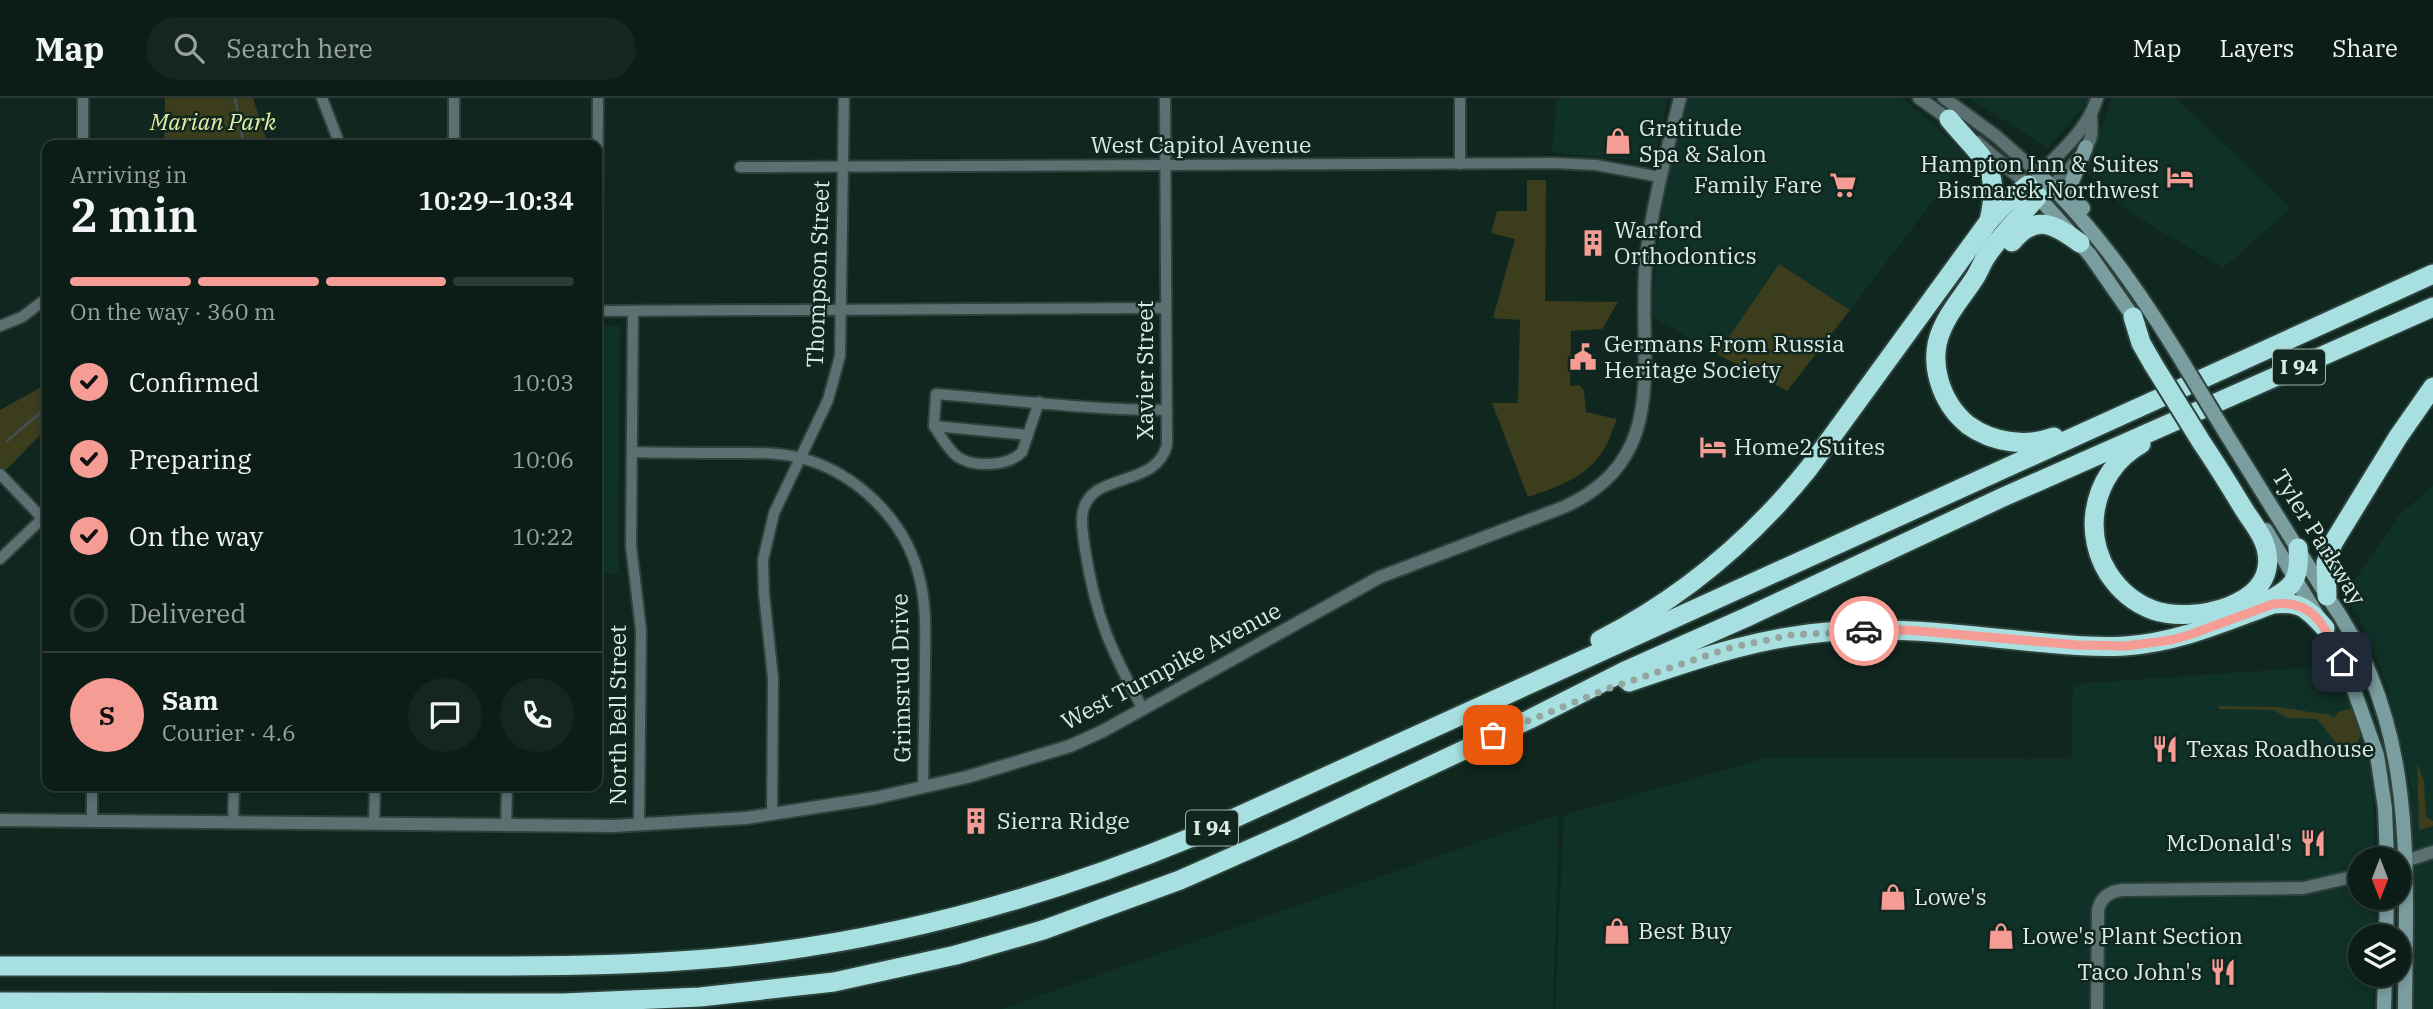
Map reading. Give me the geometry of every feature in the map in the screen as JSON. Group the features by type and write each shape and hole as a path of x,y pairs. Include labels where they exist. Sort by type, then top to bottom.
{"highway":[{"path":"1949,119 1981,153 1989,167 1993,192 1989,221"},
{"path":"1240,816 1380,745 1614,633 1668,600 1703,574 1761,523 1810,468 1989,221 2007,202 2039,185"},
{"path":"2039,185 1987,256 1941,329 1936,351 1938,373 1945,398 1961,418 1981,433 2007,441 2033,442 2048,439 2275,337 2332,319"},
{"path":"1976,276 1992,265 2016,236 2031,225 2038,223 2054,226 2088,239"},
{"name":"I 94","path":"0,966 643,964 744,955 861,937 1003,903 1128,862 1240,816 2433,274"},
{"name":"I 94","path":"0,1002 563,1003 700,997 834,982 956,955 1043,930 1144,894 1293,830 1530,719 1625,671 2001,498 2433,307"},
{"path":"2133,317 2141,342 2157,362 2206,441 2266,547 2265,572 2258,587 2243,599 2212,613 2177,616 2143,606 2119,587 2106,570 2098,552 2094,516 2105,480 2120,461 2138,446 2178,426 2196,412"},
{"path":"2328,596 2326,563 2333,543 2398,437 2433,387"},
{"path":"2238,617 2279,595 2297,579 2300,563 2298,548"},
{"path":"1530,719 1607,689 1729,648 1791,635 1907,630 2078,645 2126,646 2171,640 2273,604 2288,603 2300,605 2310,611 2325,628"}],"main road":[{"path":"2086,147 2071,184 2072,196 2083,208 2088,239"},
{"path":"2039,185 2088,239 2106,276 2133,317"},
{"name":"Tyler Parkway","path":"2088,239 2139,293 2346,622 2370,671 2386,720 2402,799 2403,847"},
{"name":"Tyler Parkway","path":"2206,441 2297,579 2350,679 2377,755 2385,808 2387,847"},
{"name":"Tyler Parkway","path":"2404,910 2405,1009"},
{"path":"2384,1009 2385,987"}],"street":[{"path":"83,98 83,140"},
{"path":"322,98 338,140"},
{"path":"454,98 454,140"},
{"path":"598,98 598,140"},
{"name":"Thompson Street","path":"772,815 773,678 764,594 764,560 774,513 828,401 840,356 844,98"},
{"name":"Xavier Street","path":"1143,709 1111,648 1099,616 1091,585 1081,519 1086,503 1093,494 1144,472 1159,461 1167,445 1166,98"},
{"path":"1460,164 1461,98"},
{"name":"West Turnpike Avenue","path":"0,820 639,825 772,815 852,803 923,788 1052,752 1087,739 1380,577 1564,507 1590,494 1613,474 1629,452 1642,417 1645,274 1660,177 1681,98"},
{"path":"1919,98 2039,185"},
{"path":"1944,98 1984,127 2039,185"},
{"path":"2039,185 2091,113 2097,98"},
{"path":"2039,185 2086,147 2091,136 2091,113"},
{"name":"West Capitol Avenue","path":"740,167 1596,165 1660,177"},
{"path":"0,326 22,317 42,302"},
{"path":"602,311 1166,308"},
{"name":"North Bell Street","path":"633,311 631,556 641,630 639,825"},
{"path":"1038,402 1022,452 1016,458 998,464 966,461 956,456 934,426 936,394 1167,410"},
{"path":"934,426 1028,435"},
{"name":"Grimsrud Drive","path":"632,452 769,453 800,457 841,475 874,499 900,530 915,563 922,590 925,616 923,788"},
{"path":"0,474 42,515"},
{"path":"0,559 42,522"},
{"path":"92,791 92,821"},
{"path":"233,823 234,791"},
{"path":"374,791 374,823"},
{"path":"506,825 507,791"},
{"path":"2412,859 2433,852"},
{"path":"2097,1009 2099,905 2110,893 2123,890 2303,888 2348,878"}],"shaded area":[{"path":"1557,98 1668,98 1654,162 1552,153"},
{"path":"1687,98 1902,98 1967,156 1850,310 1779,264 1717,354 1651,316 1662,203"},
{"path":"1969,98 2089,98 2048,148"},
{"path":"2112,98 2176,98 2291,208 2223,268 2129,212 2082,170"},
{"path":"602,326 620,326 620,574 602,574"},
{"path":"2433,485 2433,1009 2410,1009 2413,845 2409,777 2386,681 2360,620 2344,595 2400,515"},
{"path":"2330,666 2354,707 2371,774 2375,847 2348,847 2348,910 2376,910 2375,924 2348,924 2348,987 2374,987 2373,1009 1555,1009 1564,815 1766,758 2071,759 2073,684"},
{"path":"1559,814 1553,1009 1002,1009"}],"green space":[{"name":"Marian Park","path":"165,98 253,98 266,140 164,140"},
{"path":"1527,180 1546,180 1545,301 1618,302 1602,329 1571,331 1570,386 1579,385 1584,391 1586,412 1617,419 1608,442 1593,463 1577,476 1528,497 1492,403 1518,403 1520,320 1493,318 1515,239 1491,233 1497,211 1527,211"},
{"path":"1779,264 1850,310 1787,391 1717,354"},
{"path":"42,387 42,433 0,476 0,410"},
{"path":"2219,706 2278,707 2330,715 2334,718 2339,712 2354,707 2361,735 2356,746 2342,750 2317,719 2288,718 2273,710 2219,709"},
{"path":"2417,763 2424,781 2426,817 2433,821 2433,826 2419,830"}],"waterway":[{"path":"235,98 243,140"},
{"path":"7,441 42,411"}],"way so far":[{"path":"1493,735 1607,689 1729,648 1791,635 1864,631"}],"place":[{"name":"Gratitude Spa & Salon","path":"1618,141"},
{"name":"Hampton Inn & Suites Bismarck Northwest","path":"2180,177"},
{"name":"Family Fare","path":"1843,185"},
{"name":"Warford Orthodontics","path":"1593,243"},
{"name":"Germans From Russia Heritage Society","path":"1583,357"},
{"name":"Home2 Suites","path":"1713,447"},
{"name":"Texas Roadhouse","path":"2165,749"},
{"name":"Sierra Ridge","path":"976,821"},
{"name":"McDonald's","path":"2313,843"},
{"name":"Lowe's","path":"1893,897"},
{"name":"Best Buy","path":"1617,931"},
{"name":"Lowe's Plant Section","path":"2001,936"},
{"name":"Taco John's","path":"2223,972"}],"route":[{"path":"1864,631 1907,630 2078,645 2126,646 2171,640 2273,604 2288,603 2300,605 2310,611 2325,628 2342,662"}]}
